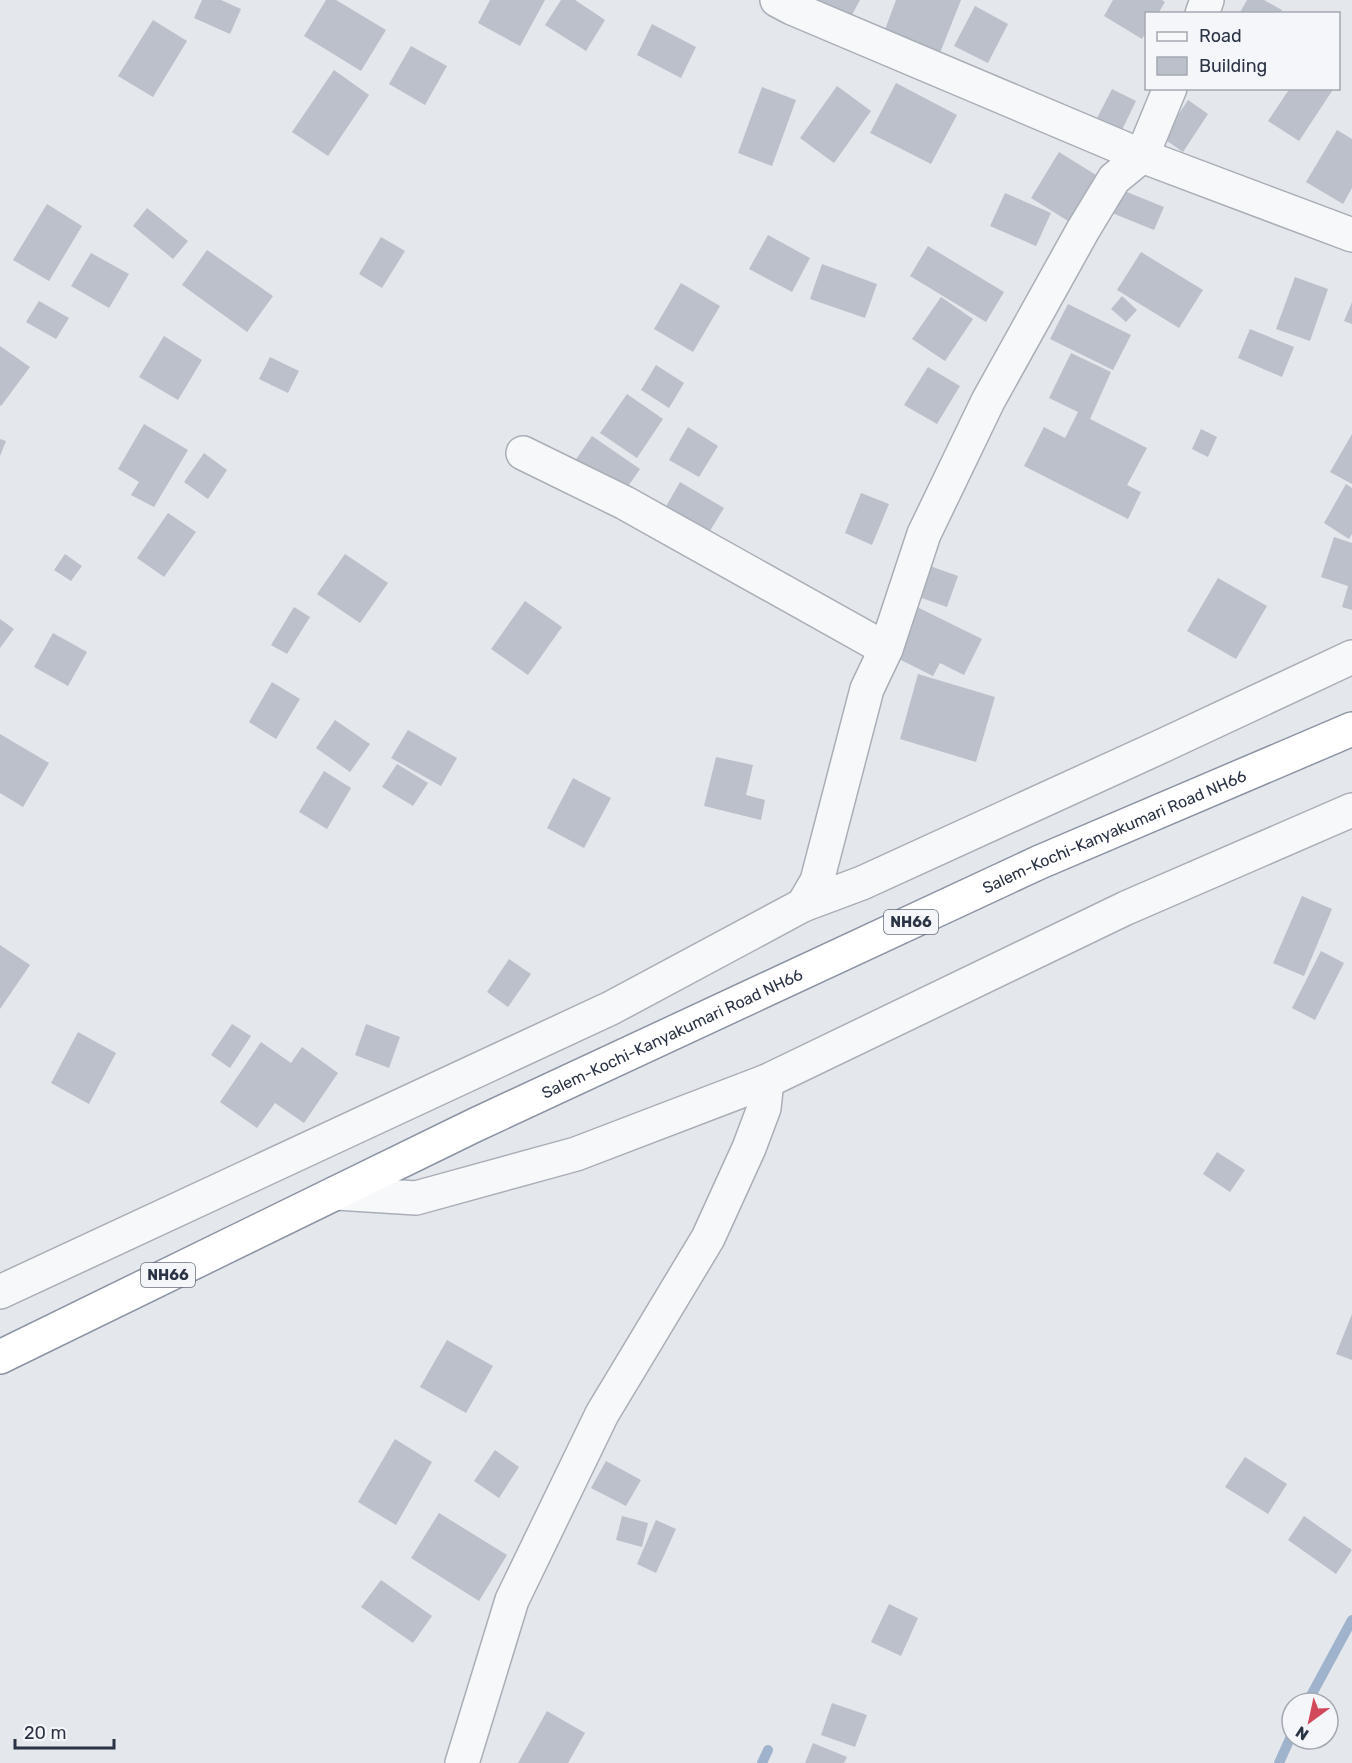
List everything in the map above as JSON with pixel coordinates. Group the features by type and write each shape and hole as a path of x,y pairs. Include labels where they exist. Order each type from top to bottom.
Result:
{"highway":[{"name":"Salem-Kochi-Kanyakumari Road NH66","path":"0,1357 475,1125 1040,862 1352,729"}],"street":[{"path":"777,0 1142,156 1352,235"},
{"path":"803,905 817,881 867,689 886,649 924,534 988,401 1114,178 1142,156 1169,90"},
{"path":"523,453 625,503 886,649"},
{"path":"0,1292 610,1008 803,905 862,883 1352,657"},
{"path":"336,1193 416,1198 576,1154 767,1081 1126,908 1352,810"},
{"path":"462,1763 512,1600 602,1414 708,1238 749,1148 764,1108 767,1081"}],"building":[{"path":"202,0 221,0 241,9 230,34 194,18"},
{"path":"326,0 336,0 386,30 361,71 304,36"},
{"path":"490,0 545,0 520,46 478,23"},
{"path":"561,0 575,0 605,20 586,51 545,25"},
{"path":"815,0 860,0 846,26"},
{"path":"896,0 961,0 938,58 883,35"},
{"path":"1113,0 1162,0 1165,2 1159,12 1145,12 1145,34 1142,39 1104,16"},
{"path":"1247,0 1264,0 1282,10 1281,12 1240,12"},
{"path":"975,6 1008,24 988,63 954,46"},
{"path":"153,20 187,41 153,97 118,76"},
{"path":"652,24 696,47 681,78 637,55"},
{"path":"411,46 447,66 425,105 389,84"},
{"path":"334,70 369,95 328,156 292,132"},
{"path":"896,83 957,115 931,164 870,133"},
{"path":"837,86 871,111 834,163 800,138"},
{"path":"762,87 796,100 772,166 738,153"},
{"path":"1112,89 1136,101 1119,136 1094,124"},
{"path":"1289,90 1333,90 1299,141 1268,121"},
{"path":"1188,100 1208,114 1183,152 1163,138"},
{"path":"1337,130 1352,139 1352,188 1343,204 1306,182"},
{"path":"1059,152 1096,175 1068,221 1031,198"},
{"path":"1122,190 1164,207 1154,230 1112,213"},
{"path":"1005,193 1051,213 1036,246 990,226"},
{"path":"47,204 82,226 49,281 13,260"},
{"path":"147,208 188,241 173,259 133,226"},
{"path":"768,235 810,258 792,292 749,269"},
{"path":"381,237 405,251 382,288 359,274"},
{"path":"928,246 1004,292 986,322 910,276"},
{"path":"207,250 273,296 247,332 182,285"},
{"path":"1141,252 1203,290 1179,328 1117,290"},
{"path":"91,253 129,274 109,308 71,286"},
{"path":"822,264 877,284 865,318 810,299"},
{"path":"1295,277 1328,289 1310,341 1276,329"},
{"path":"681,283 720,306 693,352 654,329"},
{"path":"1122,296 1137,310 1126,322 1111,309"},
{"path":"941,297 973,319 945,361 912,339"},
{"path":"39,301 69,318 56,339 26,322"},
{"path":"1352,302 1352,324 1344,321"},
{"path":"1068,304 1131,335 1113,370 1050,339"},
{"path":"1250,329 1294,347 1282,377 1238,358"},
{"path":"164,336 202,360 178,400 139,377"},
{"path":"0,346 30,367 1,406 0,405"},
{"path":"1071,353 1111,372 1090,419 1147,448 1127,485 1141,492 1128,519 1024,466 1044,427 1065,438 1078,412 1049,398"},
{"path":"270,357 299,371 288,393 259,379"},
{"path":"656,365 684,383 669,408 641,390"},
{"path":"928,367 960,386 937,424 904,405"},
{"path":"627,394 663,419 637,458 600,433"},
{"path":"144,424 188,450 154,507 131,495 139,482 118,469"},
{"path":"688,427 718,446 699,477 669,460"},
{"path":"1201,429 1217,437 1208,457 1192,449"},
{"path":"1352,434 1352,484 1330,472"},
{"path":"592,436 640,469 609,514 561,481"},
{"path":"0,439 6,441 0,456"},
{"path":"204,453 227,470 208,499 184,482"},
{"path":"680,482 724,508 703,542 660,517"},
{"path":"1346,484 1352,488 1352,534 1349,539 1324,523"},
{"path":"861,493 889,504 872,545 845,533"},
{"path":"168,513 196,532 164,577 137,558"},
{"path":"1334,537 1352,543 1352,610 1342,607 1348,586 1321,577"},
{"path":"65,554 82,566 71,581 54,570"},
{"path":"345,554 388,583 360,623 317,594"},
{"path":"930,566 958,576 947,607 919,597"},
{"path":"1218,578 1267,606 1236,659 1187,631"},
{"path":"525,601 562,627 528,675 491,649"},
{"path":"294,607 310,617 287,654 271,645"},
{"path":"917,607 982,639 964,675 940,663 933,676 893,656"},
{"path":"0,619 14,629 0,648"},
{"path":"53,633 87,652 68,686 34,667"},
{"path":"918,674 995,697 976,762 900,739"},
{"path":"272,682 300,699 276,739 249,722"},
{"path":"335,720 370,744 350,772 316,748"},
{"path":"408,730 457,758 441,786 391,758"},
{"path":"0,734 49,763 23,807 0,793"},
{"path":"716,757 753,765 746,795 765,800 761,820 704,806"},
{"path":"397,764 428,783 413,806 382,787"},
{"path":"324,771 351,788 327,829 299,812"},
{"path":"573,778 611,798 584,848 547,828"},
{"path":"1302,896 1332,909 1304,976 1273,963"},
{"path":"0,945 30,965 0,1009"},
{"path":"1321,951 1344,963 1315,1020 1292,1008"},
{"path":"509,959 531,974 508,1007 487,992"},
{"path":"232,1024 251,1036 230,1068 211,1055"},
{"path":"366,1024 400,1037 389,1068 355,1055"},
{"path":"78,1032 116,1053 89,1104 51,1083"},
{"path":"261,1042 291,1063 302,1047 338,1073 304,1123 275,1103 257,1128 220,1102"},
{"path":"1217,1152 1245,1170 1230,1192 1203,1174"},
{"path":"1352,1314 1352,1360 1336,1354"},
{"path":"447,1340 493,1366 466,1413 420,1387"},
{"path":"395,1439 432,1462 396,1525 358,1502"},
{"path":"495,1450 519,1467 499,1498 474,1481"},
{"path":"1245,1457 1287,1484 1268,1514 1225,1487"},
{"path":"606,1461 641,1480 626,1506 591,1488"},
{"path":"439,1513 507,1555 479,1601 411,1558"},
{"path":"622,1516 648,1523 642,1547 616,1540"},
{"path":"1304,1516 1352,1550 1336,1574 1288,1540"},
{"path":"656,1520 676,1529 656,1573 637,1564"},
{"path":"381,1580 432,1616 413,1643 361,1607"},
{"path":"889,1604 918,1618 901,1656 871,1642"},
{"path":"832,1703 867,1715 855,1747 821,1735"},
{"path":"547,1711 585,1733 568,1763 518,1763"},
{"path":"813,1743 847,1757 844,1763 805,1763"}],"waterway":[{"path":"1314,1691 1352,1620"},
{"path":"762,1763 768,1750"},
{"path":"1279,1763 1284,1751"}]}
